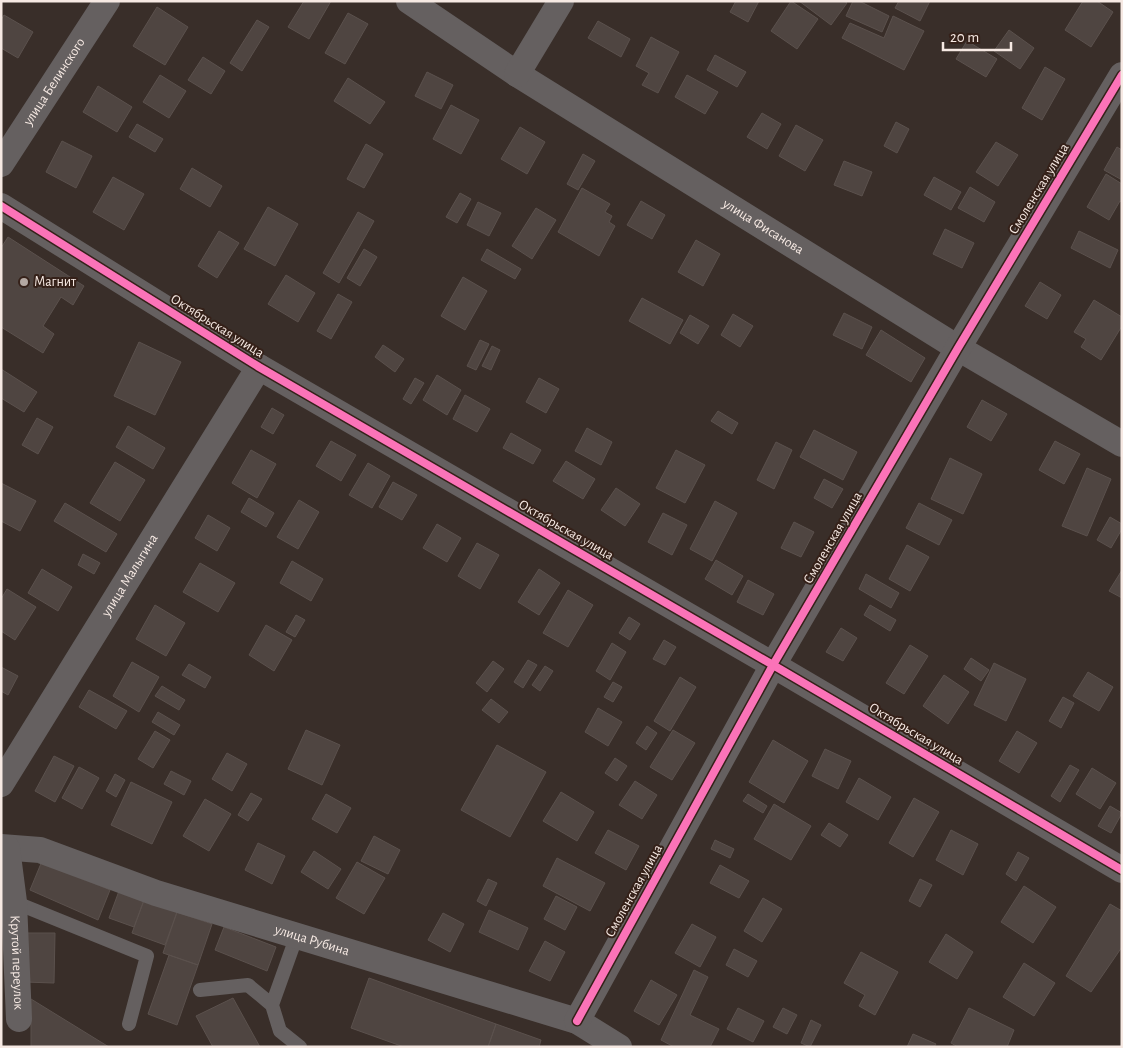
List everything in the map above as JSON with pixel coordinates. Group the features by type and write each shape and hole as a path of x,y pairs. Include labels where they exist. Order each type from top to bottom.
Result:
{"street":[{"name":"улица Белинского","path":"1,164 107,1"},
{"name":"улица Фисанова","path":"409,1 517,74 958,348 1122,444"},
{"path":"517,74 561,1"},
{"name":"Смоленская улица","path":"577,1020 773,665 958,348 1122,75"},
{"name":"Октябрьская улица","path":"1,206 259,366 1122,870"},
{"name":"улица Малыгина","path":"1,784 259,366"},
{"name":"улица Рубина","path":"4,848 40,850 156,893 577,1020 619,1047"},
{"name":"Крутой переулок","path":"4,848 14,902 19,1019"}],"lane":[{"path":"14,902 147,956 129,1024"},
{"path":"272,1005 297,935"},
{"path":"200,990 248,985 272,1005 280,1031 300,1047"}],"building":[{"path":"304,1 331,1 309,39 288,27"},
{"path":"736,1 759,1 748,22 730,12"},
{"path":"791,1 818,19 797,49 771,31"},
{"path":"799,1 844,1 847,3 831,25"},
{"path":"853,1 859,1 889,16 882,32 846,16"},
{"path":"899,1 930,1 920,21 895,8"},
{"path":"1083,1 1097,1 1113,12 1091,47 1065,30"},
{"path":"157,7 188,27 165,65 133,46"},
{"path":"348,13 368,24 345,64 325,53"},
{"path":"4,15 33,32 18,58 1,48 1,20"},
{"path":"893,16 924,31 904,70 842,38 850,23 884,38"},
{"path":"257,20 269,27 242,71 230,63"},
{"path":"598,21 630,39 621,57 588,38"},
{"path":"1009,30 1034,48 1020,69 994,51"},
{"path":"651,37 679,52 658,93 642,85 649,73 636,66"},
{"path":"967,41 997,59 986,77 956,59"},
{"path":"715,55 746,72 737,87 707,70"},
{"path":"203,57 225,71 211,94 188,80"},
{"path":"1045,67 1065,79 1042,120 1022,108"},
{"path":"427,72 453,85 441,109 415,96"},
{"path":"160,75 186,91 169,118 143,102"},
{"path":"687,75 718,92 705,114 675,97"},
{"path":"348,78 385,102 370,124 334,101"},
{"path":"98,86 132,107 117,132 83,112"},
{"path":"451,105 479,120 461,154 433,139"},
{"path":"762,113 781,124 767,149 747,137"},
{"path":"896,122 909,129 897,153 884,146"},
{"path":"137,124 163,139 155,152 129,137"},
{"path":"796,125 823,140 805,171 779,156"},
{"path":"520,127 545,142 527,174 501,159"},
{"path":"62,141 92,156 76,188 46,172"},
{"path":"996,142 1018,155 998,186 976,172"},
{"path":"366,144 383,154 364,188 347,179"},
{"path":"1117,147 1122,150 1122,180 1104,170"},
{"path":"583,154 595,161 578,190 567,184"},
{"path":"844,161 872,172 862,196 834,185"},
{"path":"192,168 222,186 210,207 180,189"},
{"path":"1106,174 1122,184 1122,202 1120,201 1109,220 1087,207"},
{"path":"113,177 144,194 124,230 93,212"},
{"path":"934,177 961,192 951,210 924,195"},
{"path":"970,187 995,202 984,222 958,208"},
{"path":"582,188 610,204 605,212 612,216 609,222 615,226 599,256 558,232"},
{"path":"460,193 471,199 457,223 446,217"},
{"path":"641,201 665,215 652,239 627,225"},
{"path":"478,202 501,213 489,236 467,225"},
{"path":"268,207 298,224 275,266 244,249"},
{"path":"536,208 556,220 532,259 512,246"},
{"path":"358,212 374,221 339,283 323,273"},
{"path":"945,229 974,243 962,268 933,254"},
{"path":"219,231 239,243 217,278 198,266"},
{"path":"1079,231 1118,250 1110,268 1071,248"},
{"path":"8,237 84,286 73,305 61,297 43,326 54,334 43,353 1,327 1,248"},
{"path":"696,240 720,254 703,286 678,272"},
{"path":"364,249 377,257 360,286 347,278"},
{"path":"487,249 521,269 515,279 481,260"},
{"path":"286,275 315,293 298,322 268,304"},
{"path":"463,277 487,291 465,330 441,316"},
{"path":"1040,282 1061,295 1047,319 1025,306"},
{"path":"338,294 352,302 331,339 317,331"},
{"path":"642,298 683,320 670,344 629,321"},
{"path":"1094,300 1122,317 1122,326 1101,360 1081,347 1086,339 1074,332"},
{"path":"844,313 872,327 862,349 833,335"},
{"path":"733,314 753,326 740,347 721,335"},
{"path":"690,315 709,326 698,344 680,333"},
{"path":"881,330 925,358 911,382 866,355"},
{"path":"480,340 489,344 476,370 467,366"},
{"path":"139,342 181,362 155,415 114,396"},
{"path":"383,345 404,359 395,372 375,357"},
{"path":"492,346 500,350 491,370 482,366"},
{"path":"1,369 37,392 24,412 1,398"},
{"path":"437,375 461,390 447,415 423,400"},
{"path":"415,378 424,383 411,404 403,399"},
{"path":"539,378 559,389 546,413 526,402"},
{"path":"465,395 490,409 477,432 453,419"},
{"path":"982,400 1007,414 991,441 967,427"},
{"path":"272,408 284,415 273,434 261,427"},
{"path":"718,411 738,423 732,434 711,421"},
{"path":"37,418 53,427 38,454 22,445"},
{"path":"128,426 165,448 153,469 116,447"},
{"path":"587,428 612,442 601,465 575,451"},
{"path":"814,430 857,452 843,480 800,457"},
{"path":"511,433 541,450 533,464 503,448"},
{"path":"331,441 356,455 341,481 316,466"},
{"path":"1055,441 1080,454 1064,484 1039,470"},
{"path":"776,442 792,450 774,489 757,480"},
{"path":"251,450 276,464 257,498 232,483"},
{"path":"676,450 705,465 685,503 656,488"},
{"path":"950,458 982,474 963,514 931,499"},
{"path":"566,461 595,479 583,499 553,481"},
{"path":"115,462 145,480 120,521 90,503"},
{"path":"368,463 390,476 372,508 349,495"},
{"path":"1087,468 1111,479 1087,536 1062,526"},
{"path":"824,479 843,489 832,508 814,498"},
{"path":"393,482 417,495 402,520 379,507"},
{"path":"1,483 36,501 20,531 1,521"},
{"path":"616,488 640,504 625,526 601,510"},
{"path":"249,498 274,513 266,527 241,512"},
{"path":"299,500 319,512 298,549 277,537"},
{"path":"715,501 737,513 712,561 690,549"},
{"path":"65,503 117,534 106,552 54,521"},
{"path":"919,503 952,520 939,545 906,528"},
{"path":"663,513 687,525 672,555 648,542"},
{"path":"208,515 230,528 217,551 195,538"},
{"path":"1110,517 1122,524 1122,529 1111,548 1097,540"},
{"path":"794,522 814,532 801,557 781,548"},
{"path":"437,524 461,538 447,562 423,548"},
{"path":"477,543 499,555 480,589 458,576"},
{"path":"907,545 929,557 910,591 889,579"},
{"path":"83,554 100,563 94,574 78,565"},
{"path":"716,560 743,576 732,595 705,579"},
{"path":"292,561 323,579 311,601 280,583"},
{"path":"200,563 235,583 218,612 183,592"},
{"path":"42,569 72,587 58,611 28,593"},
{"path":"539,569 560,583 539,615 518,602"},
{"path":"1122,570 1122,598 1109,591"},
{"path":"866,574 899,593 891,608 859,589"},
{"path":"748,580 774,594 763,615 737,602"},
{"path":"7,589 36,607 15,640 1,631 1,599"},
{"path":"568,590 593,605 568,647 543,633"},
{"path":"155,605 185,623 166,656 136,639"},
{"path":"870,605 896,620 890,631 864,615"},
{"path":"296,615 305,620 295,637 286,632"},
{"path":"629,617 640,624 630,640 619,633"},
{"path":"266,625 292,640 274,671 249,655"},
{"path":"841,628 857,638 843,661 826,652"},
{"path":"664,640 676,647 665,665 653,659"},
{"path":"612,643 626,652 610,680 596,671"},
{"path":"910,645 928,656 904,694 886,683"},
{"path":"971,658 989,670 981,681 964,669"},
{"path":"528,660 537,665 523,688 514,682"},
{"path":"493,661 504,669 487,692 476,683"},
{"path":"132,662 159,677 139,712 113,696"},
{"path":"994,663 1026,679 1006,721 974,705"},
{"path":"189,664 211,677 205,688 182,675"},
{"path":"545,666 553,671 540,691 532,685"},
{"path":"1,667 18,676 8,695 1,691"},
{"path":"1088,672 1113,687 1099,711 1073,696"},
{"path":"944,675 969,692 948,724 923,706"},
{"path":"680,677 696,687 670,731 654,721"},
{"path":"613,682 622,687 613,702 604,697"},
{"path":"162,686 185,700 179,710 155,696"},
{"path":"89,690 127,711 116,729 79,707"},
{"path":"1063,697 1074,703 1061,728 1049,721"},
{"path":"491,699 508,712 499,723 482,710"},
{"path":"598,708 622,722 608,746 585,732"},
{"path":"158,712 180,725 174,735 152,722"},
{"path":"647,726 657,733 646,750 636,743"},
{"path":"306,730 340,745 322,785 288,769"},
{"path":"673,730 695,743 672,780 650,767"},
{"path":"155,731 170,740 153,768 138,759"},
{"path":"1017,731 1037,743 1019,773 999,761"},
{"path":"773,740 808,761 784,803 749,782"},
{"path":"497,745 546,772 510,837 461,810"},
{"path":"825,749 851,761 838,789 812,776"},
{"path":"227,753 247,764 232,791 212,779"},
{"path":"54,756 74,766 55,802 35,791"},
{"path":"615,758 627,766 617,781 605,773"},
{"path":"1070,765 1079,770 1060,802 1051,796"},
{"path":"79,767 99,778 82,809 62,798"},
{"path":"1092,768 1116,783 1100,809 1076,794"},
{"path":"171,771 191,781 184,795 164,784"},
{"path":"115,774 125,780 116,797 106,791"},
{"path":"859,778 891,797 878,820 846,802"},
{"path":"635,781 657,795 642,819 619,805"},
{"path":"131,782 172,802 152,844 111,825"},
{"path":"561,792 594,812 577,841 543,821"},
{"path":"251,793 262,799 248,821 238,815"},
{"path":"326,794 351,808 337,833 312,819"},
{"path":"748,794 767,806 763,813 743,801"},
{"path":"914,798 939,812 913,857 889,843"},
{"path":"205,799 231,814 209,851 183,836"},
{"path":"774,804 811,826 791,860 754,839"},
{"path":"1110,806 1122,813 1111,833 1098,826"},
{"path":"829,823 848,835 840,847 821,835"},
{"path":"608,830 639,846 626,870 595,853"},
{"path":"951,830 978,844 963,875 936,860"},
{"path":"374,836 400,850 388,874 361,861"},
{"path":"715,840 734,849 730,858 711,849"},
{"path":"258,843 285,856 272,884 245,870"},
{"path":"314,851 341,869 328,889 301,872"},
{"path":"1018,852 1029,858 1016,881 1006,874"},
{"path":"557,858 605,883 590,911 543,886"},
{"path":"42,861 110,890 98,920 30,890"},
{"path":"357,862 385,878 364,914 336,898"},
{"path":"720,865 749,881 739,898 710,883"},
{"path":"488,879 497,883 486,906 477,901"},
{"path":"920,879 932,885 920,907 909,901"},
{"path":"1024,886 1056,907 1033,943 1001,922"},
{"path":"119,891 144,900 134,927 109,918"},
{"path":"556,896 577,907 565,930 544,919"},
{"path":"763,898 782,909 762,942 744,931"},
{"path":"144,900 177,912 165,945 132,933"},
{"path":"1110,904 1122,911 1122,947 1091,992 1066,976"},
{"path":"489,910 528,928 518,950 479,932"},
{"path":"177,912 212,924 198,965 163,953"},
{"path":"443,913 464,924 450,952 428,940"},
{"path":"692,924 716,937 700,967 675,953"},
{"path":"224,927 276,947 267,971 215,950"},
{"path":"24,933 55,933 54,983 24,982"},
{"path":"946,934 973,952 957,979 929,962"},
{"path":"545,941 565,952 550,981 529,971"},
{"path":"734,949 757,961 748,977 726,965"},
{"path":"861,952 898,972 875,1015 859,1006 865,995 844,983"},
{"path":"169,955 198,965 177,1025 148,1014"},
{"path":"1024,963 1055,983 1034,1016 1003,997"},
{"path":"694,970 708,977 690,1015 719,1029 710,1047 674,1047 661,1040"},
{"path":"369,978 496,1024 488,1047 404,1047 351,1028"},
{"path":"651,980 677,995 659,1025 634,1011"},
{"path":"233,998 260,1047 213,1047 196,1016"},
{"path":"31,999 109,1047 31,1047"},
{"path":"738,1008 764,1021 753,1042 727,1029"},
{"path":"783,1008 797,1015 787,1034 773,1027"},
{"path":"969,1008 1014,1030 1007,1047 958,1047 951,1043"},
{"path":"811,1020 821,1025 810,1047 801,1043"},
{"path":"496,1024 541,1040 539,1047 488,1047"},
{"path":"913,1034 936,1044 934,1047 907,1047"}],"cycle path":[{"path":"577,1021 773,665 958,348 1122,75"},
{"path":"1,206 259,367 1122,870"}],"place":[{"name":"Магнит","path":"24,282"}]}
